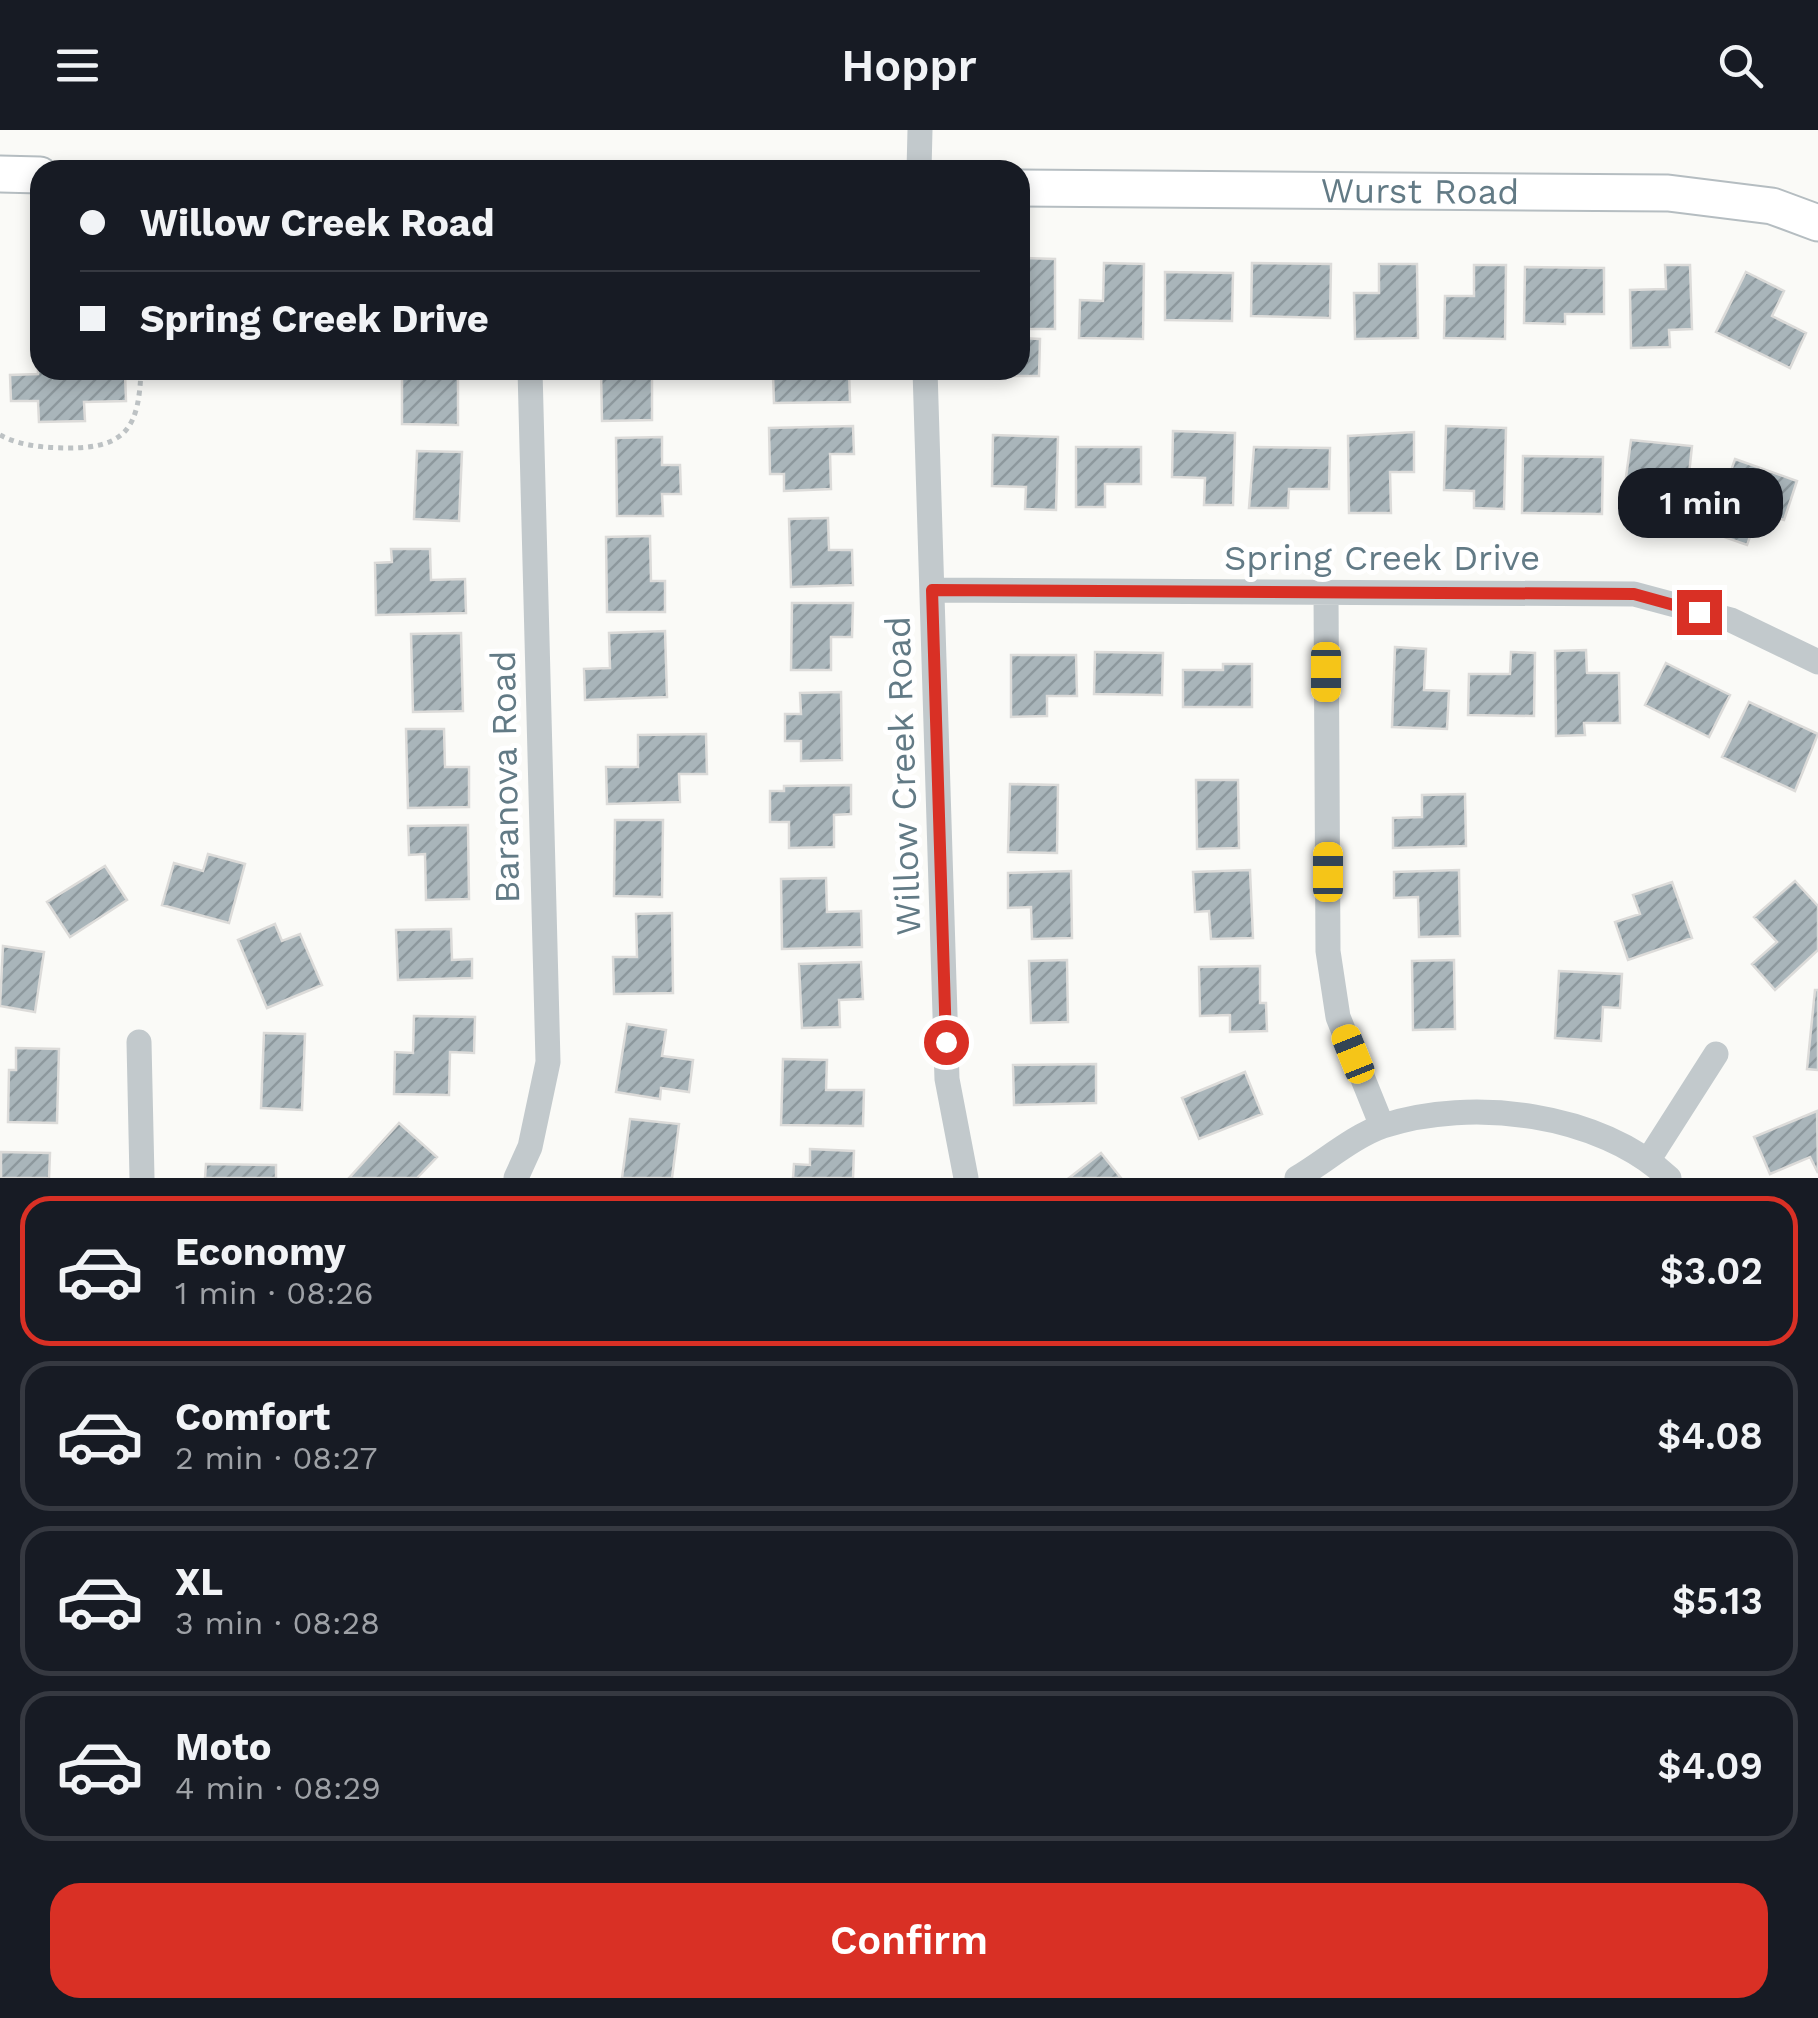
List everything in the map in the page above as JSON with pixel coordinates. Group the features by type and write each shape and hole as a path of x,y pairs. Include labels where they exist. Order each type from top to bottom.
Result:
{"street":[{"path":"919,160 920,130"},
{"path":"0,174 30,175"},
{"name":"Wurst Road","path":"1030,188 1668,192 1772,206 1818,224"},
{"name":"Baranova Road","path":"516,1178 530,1147 548,1062 530,380"},
{"name":"Willow Creek Road","path":"925,380 947,1079 966,1178"},
{"name":"Spring Creek Drive","path":"932,590 1634,594 1731,620 1818,662"},
{"path":"1326,592 1328,952 1338,1018 1382,1126"},
{"path":"139,1042 142,1178"},
{"path":"1648,1159 1716,1054"},
{"path":"1297,1178 1382,1126 1477,1110 1567,1122 1648,1159 1669,1178"}],"path":[{"path":"0,435 47,448 95,448 115,442 130,427 140,402 141,380"}],"building":[{"path":"1030,258 1055,259 1055,329 1030,329"},
{"path":"1104,263 1144,264 1143,339 1079,338 1080,300 1103,301"},
{"path":"1252,263 1331,264 1330,318 1251,316"},
{"path":"1379,264 1417,264 1418,338 1355,339 1354,293 1379,293"},
{"path":"1474,265 1506,265 1505,339 1444,338 1445,296 1474,296"},
{"path":"1665,265 1690,265 1692,329 1669,330 1670,347 1631,348 1630,290 1666,289"},
{"path":"1525,267 1604,268 1604,314 1565,314 1565,324 1524,323"},
{"path":"1165,272 1233,273 1232,321 1165,320"},
{"path":"1746,272 1784,291 1772,316 1806,333 1790,368 1716,332"},
{"path":"1030,338 1040,339 1039,376 1030,376"},
{"path":"30,374 30,380 125,380 126,401 84,402 85,421 39,422 38,401 11,401 10,375"},
{"path":"402,380 458,380 458,425 402,424"},
{"path":"601,380 652,380 652,420 602,421"},
{"path":"773,380 849,380 850,402 774,403"},
{"path":"853,426 854,454 830,454 831,489 784,491 784,474 770,474 769,428"},
{"path":"1446,426 1506,428 1504,509 1474,508 1474,491 1444,490"},
{"path":"1173,431 1235,433 1233,505 1204,505 1205,478 1172,477"},
{"path":"1414,432 1414,472 1390,472 1391,513 1349,513 1348,436"},
{"path":"993,435 1058,437 1056,510 1025,509 1026,487 992,486"},
{"path":"662,437 662,465 680,465 681,494 662,494 663,516 617,516 616,438"},
{"path":"1631,440 1692,446 1687,493 1656,489 1651,518 1621,514"},
{"path":"1076,447 1141,447 1141,484 1105,484 1105,507 1076,507"},
{"path":"1254,447 1330,448 1329,489 1289,489 1288,508 1249,508"},
{"path":"417,451 462,452 459,521 414,519"},
{"path":"1523,456 1603,457 1602,514 1522,513"},
{"path":"1735,459 1797,481 1784,520 1759,512 1747,545 1710,532"},
{"path":"828,518 829,550 852,550 853,585 791,587 789,519"},
{"path":"650,536 651,581 665,581 665,612 607,612 606,537"},
{"path":"391,549 430,549 431,580 465,579 466,613 376,615 375,563 392,562"},
{"path":"792,603 853,603 852,637 831,637 831,670 791,670"},
{"path":"665,631 667,697 585,700 584,669 610,668 609,633"},
{"path":"461,633 463,711 413,712 411,634"},
{"path":"1395,647 1426,649 1424,690 1449,691 1447,729 1392,727"},
{"path":"1586,650 1587,673 1619,673 1620,723 1584,723 1585,735 1556,736 1555,651"},
{"path":"1095,652 1163,653 1162,695 1094,694"},
{"path":"1511,652 1535,653 1534,716 1468,715 1469,674 1510,674"},
{"path":"1011,655 1076,655 1077,696 1047,696 1047,716 1011,717"},
{"path":"1666,663 1730,695 1709,737 1645,705"},
{"path":"1223,664 1252,664 1252,707 1183,707 1183,670 1223,670"},
{"path":"841,692 842,760 801,761 801,741 785,741 785,714 801,714 800,693"},
{"path":"1749,702 1818,734 1795,791 1722,757"},
{"path":"406,729 444,729 445,767 469,767 469,807 408,808"},
{"path":"706,734 707,774 679,774 680,802 607,804 606,767 638,767 638,735"},
{"path":"1196,780 1238,780 1239,848 1197,849"},
{"path":"1010,784 1058,785 1057,853 1008,852"},
{"path":"851,785 851,814 834,815 834,847 789,848 789,822 770,822 770,791 784,791 784,786"},
{"path":"1465,794 1466,846 1393,848 1393,818 1422,817 1422,795"},
{"path":"615,820 663,820 662,897 614,896"},
{"path":"468,825 469,899 426,900 425,854 409,855 408,826"},
{"path":"208,854 245,864 229,923 162,905 174,863 203,871"},
{"path":"105,866 127,900 70,937 47,902"},
{"path":"1250,870 1253,938 1211,939 1209,911 1195,912 1193,872"},
{"path":"1459,870 1460,936 1419,937 1418,897 1394,898 1394,872"},
{"path":"1071,871 1072,938 1032,939 1031,907 1008,908 1008,873"},
{"path":"826,878 827,912 861,911 862,947 782,949 781,879"},
{"path":"1795,881 1818,906 1818,950 1775,990 1752,964 1777,942 1754,917"},
{"path":"1672,882 1692,938 1628,960 1615,922 1640,914 1633,895"},
{"path":"672,913 673,993 614,994 613,957 637,957 636,914"},
{"path":"275,924 282,941 300,934 322,985 267,1008 238,940"},
{"path":"451,929 452,960 472,959 472,978 398,980 396,930"},
{"path":"3,946 44,952 35,1012 0,1006"},
{"path":"1067,960 1068,1022 1031,1023 1029,961"},
{"path":"1454,960 1455,1029 1413,1030 1412,961"},
{"path":"861,962 863,999 839,1000 840,1027 802,1028 799,964"},
{"path":"1260,966 1260,1003 1266,1003 1267,1031 1230,1032 1230,1015 1200,1016 1199,967"},
{"path":"1559,971 1622,974 1620,1008 1603,1007 1601,1041 1555,1038"},
{"path":"1818,990 1818,1070 1807,1069"},
{"path":"414,1016 475,1017 474,1053 450,1052 449,1095 394,1094 395,1052 413,1053"},
{"path":"627,1024 666,1030 662,1056 693,1060 689,1092 661,1088 660,1099 616,1092"},
{"path":"264,1033 305,1034 302,1110 261,1108"},
{"path":"16,1048 59,1049 57,1123 8,1122 9,1070 16,1070"},
{"path":"783,1059 827,1060 826,1090 864,1090 863,1126 781,1125"},
{"path":"1096,1064 1096,1103 1014,1105 1013,1065"},
{"path":"1245,1072 1262,1114 1199,1139 1182,1098"},
{"path":"1817,1111 1818,1173 1810,1157 1770,1174 1754,1137"},
{"path":"630,1119 679,1124 672,1178 622,1178"},
{"path":"399,1123 437,1157 417,1178 349,1178"},
{"path":"810,1149 854,1151 853,1178 793,1178 794,1164 810,1165"},
{"path":"1,1152 50,1153 49,1178 1,1178"},
{"path":"1101,1153 1121,1178 1069,1178"},
{"path":"206,1164 276,1165 276,1178 205,1178"}],"route":[{"path":"946,1042 932,590 1634,594 1699,612"}]}
